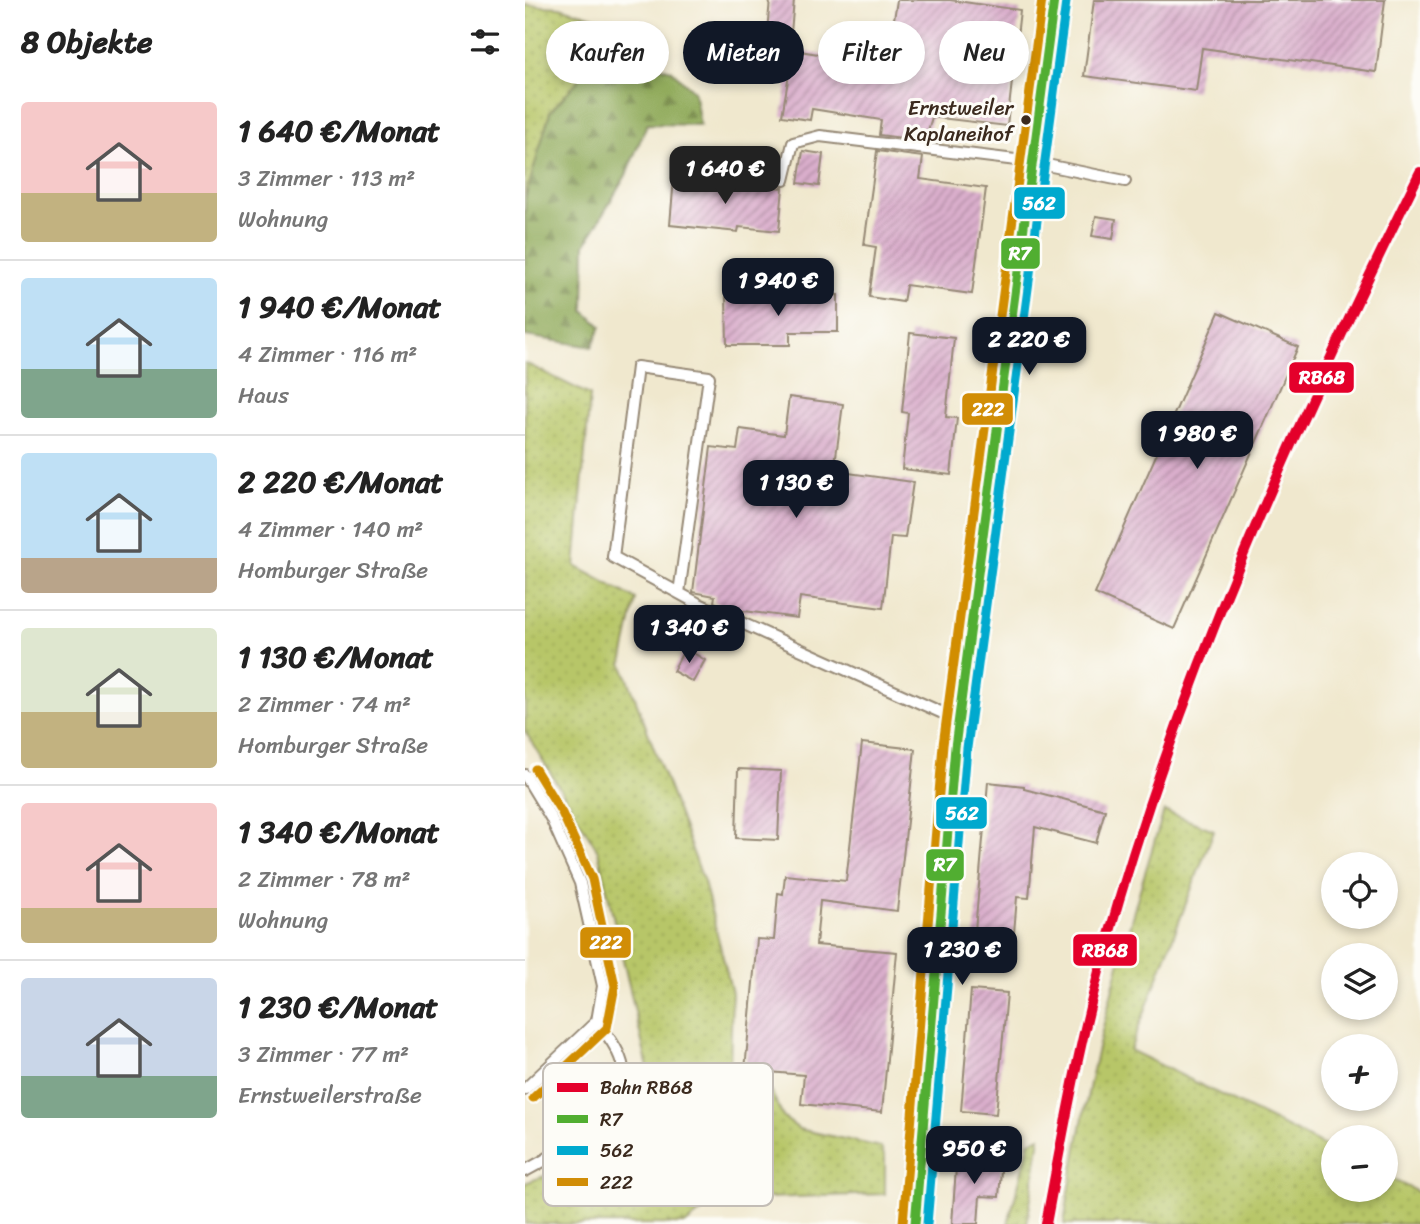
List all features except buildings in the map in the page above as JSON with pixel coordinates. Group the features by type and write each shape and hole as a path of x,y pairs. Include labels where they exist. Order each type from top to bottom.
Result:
{"main road":[{"path":"915,1224 957,733 1054,0"}],"lane":[{"path":"785,180 793,143 803,138 820,136 1032,162 1125,181"},
{"path":"680,593 709,377 637,368 613,557 680,593 957,733"},
{"path":"525,775 551,818 580,883 603,986 597,1021 553,1063"},
{"path":"597,1021 615,1046 622,1063"},
{"path":"525,1089 543,1072"},
{"path":"525,1171 543,1160"}],"green space":[{"path":"525,5 560,7 606,21 546,21 546,84 582,84 525,199"},
{"path":"669,69 694,91 700,125 647,124 626,175 585,245 584,311 601,326 592,347 525,336 525,199 550,112 575,84 669,84"},
{"path":"525,363 590,395 575,566 636,599 622,663 704,882 732,993 730,1063 647,1063 598,851 525,731"},
{"path":"1164,811 1214,830 1130,1050 1321,1144 1321,1202 1398,1202 1398,1182 1420,1193 1420,1224 1064,1224 1082,1119 1133,913"},
{"path":"773,1095 783,1117 799,1129 881,1147 885,1158 885,1194 773,1198"},
{"path":"1040,1137 1027,1224 1008,1224 1030,1141"},
{"path":"543,1177 543,1206 714,1206 705,1209 686,1224 525,1224 525,1183"}],"rail line":[{"name":"RB68","path":"1046,1224 1096,983 1135,848 1168,749 1244,553 1329,361 1420,172"}],"transit line":[{"name":"222","path":"903,1223 943,745 1042,0"},
{"name":"R7","path":"915,1224 955,747 1054,0"},
{"name":"562","path":"927,1224 967,748 1066,2"},
{"name":"222","path":"535,769 562,813 592,879 615,986 607,1028 570,1063"},
{"name":"222","path":"533,1098 543,1089"}],"place":[{"name":"Ernstweiler Kaplaneihof","path":"1026,120"}]}
